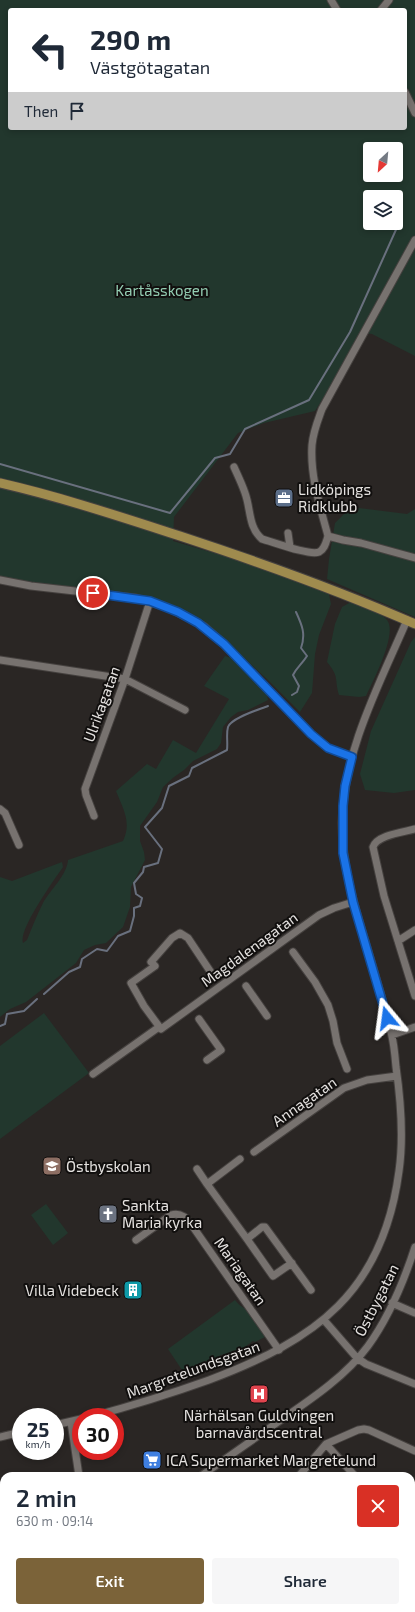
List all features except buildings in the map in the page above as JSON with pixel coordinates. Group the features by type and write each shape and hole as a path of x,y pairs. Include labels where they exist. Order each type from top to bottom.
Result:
{"main road":[{"path":"0,483 126,519 223,550 327,587 411,622"}],"street":[{"path":"383,8 389,0"},
{"path":"407,96 415,113"},
{"path":"234,467 246,494 253,527 256,534 262,539 309,553 318,553 326,545 328,536 317,496 313,466 312,444 316,427 322,409 337,379 415,240"},
{"path":"288,534 290,547"},
{"path":"328,536 360,542 415,558"},
{"path":"0,580 31,586 124,596 150,601 189,618 214,635 311,734 328,748 352,757"},
{"name":"Ulrikagatan","path":"94,816 86,795 86,789 125,679 150,601"},
{"name":"Margretelundsgatan","path":"120,1408 178,1391 244,1367 278,1350 308,1332 324,1320 345,1300 362,1276 377,1249 389,1219 397,1185 401,1154 402,1122 397,1076 392,1035 353,902 343,853 342,822 345,786 352,757 372,702 411,622"},
{"path":"0,660 125,679 184,710"},
{"path":"0,809 6,813 19,845"},
{"path":"415,829 380,839 374,843 373,847 384,896 415,996"},
{"name":"Magdalenagatan","path":"92,1074 319,915 353,902"},
{"path":"398,941 415,930"},
{"path":"162,1026 148,1011 131,983 155,966 151,962 172,938 180,933 188,938 212,974"},
{"path":"293,952 323,993 333,1021 336,1039 347,1069"},
{"path":"246,986 267,1016"},
{"path":"200,1019 221,1050 207,1060"},
{"path":"392,1035 415,1027"},
{"name":"Annagatan","path":"254,1152 348,1086 372,1079 397,1076"},
{"path":"207,1184 240,1159"},
{"path":"197,1169 273,1276 292,1263"},
{"name":"Mariagatan","path":"136,1240 171,1215 175,1214 184,1216 192,1224 278,1350"},
{"path":"247,1239 265,1226 311,1290"},
{"name":"Östbygatan","path":"207,1472 326,1388 343,1374 374,1337 392,1303 415,1247"},
{"path":"392,1303 415,1313"},
{"path":"324,1320 357,1358 366,1364 415,1384"},
{"path":"64,1423 70,1422 78,1472"},
{"path":"302,1472 326,1444 364,1429 415,1451"},
{"path":"0,1437 12,1434"},
{"path":"326,1444 351,1472"}],"green space":[{"name":"Kartåsskogen","path":"0,0 415,0 415,356 372,334 365,333 315,411 264,423 238,433 174,517 173,541 248,563 329,594 331,604 319,635 315,654 312,693 300,712 269,681 207,624 167,604 137,595 0,577"},
{"path":"351,507 407,514 415,509 415,617 327,579 335,523"},
{"path":"351,602 380,614 387,620 390,626 387,646 379,669 366,696 359,697 339,695 334,672 327,662 335,624 342,607"},
{"path":"415,637 415,790 394,793 365,790 360,774 371,731 411,642"},
{"path":"225,656 232,658 267,694 268,700 248,710 238,712 231,717 223,727 221,743 217,749 193,761 163,787 157,802 140,826 140,841 145,860 131,887 130,907 123,927 106,943 95,945 84,950 76,963 26,1002 10,1009 0,1017 0,877 12,881 62,862 63,867 45,893 26,927 23,943 27,940 43,903 65,871 68,860 123,841 126,834 127,822 116,791 147,764 156,769 173,740 196,753 229,699 204,686"},
{"path":"44,1013 89,1073 0,1139 0,1046"},
{"path":"46,1204 68,1233 53,1245 31,1215"},
{"path":"235,1300 253,1314 259,1322 265,1337 255,1342 253,1341 242,1349 239,1348 229,1354 221,1355 211,1363 205,1361 184,1373 168,1349"}],"waterway":[{"path":"0,464 170,513 215,458 230,454 245,429 309,400 350,332 396,230"},
{"path":"292,695 297,692 299,686 293,675 307,656 301,648 303,630 296,612"},
{"path":"44,994 69,972 80,967 82,959 97,949 107,951 118,936 130,931 134,916 134,908 140,906 142,898 136,894 134,883 143,872 144,867 158,863 162,849 145,827 162,808 169,786 189,776 192,768 227,750 228,727 234,720 268,706"},
{"path":"0,1026 5,1024 7,1014 24,1011 37,999"}],"place":[{"name":"Lidköpings Ridklubb","path":"284,498"},
{"name":"Östbyskolan","path":"52,1166"},
{"name":"Sankta Maria kyrka","path":"108,1214"},
{"name":"Villa Videbeck","path":"133,1290"},
{"name":"Närhälsan Guldvingen barnavårdscentral","path":"259,1394"},
{"name":"ICA Supermarket Margretelund","path":"152,1460"}],"route":[{"path":"93,593 124,596 150,601 178,612 198,623 224,644 311,734 328,748 352,757 347,772 343,806 343,853 353,902 387,1018"}]}
